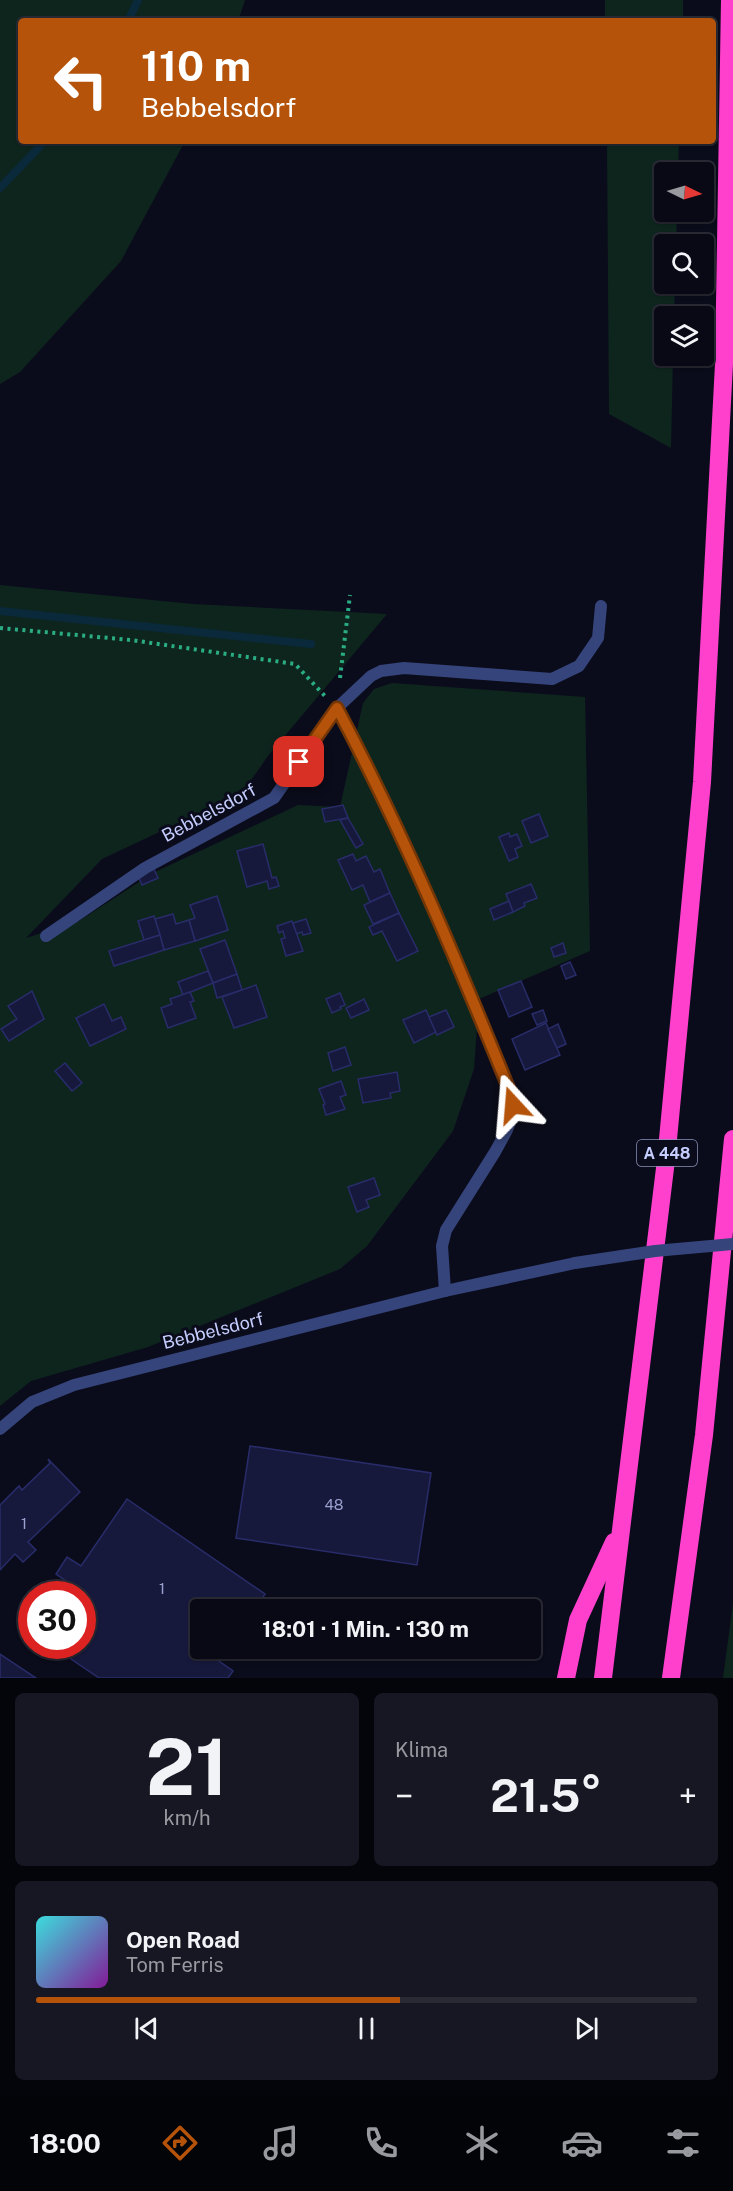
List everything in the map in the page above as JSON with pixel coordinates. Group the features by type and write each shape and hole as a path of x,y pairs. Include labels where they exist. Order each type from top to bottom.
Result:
{"highway":[{"name":"A 448","path":"603,1678 666,1160 702,782 724,364 730,0"},
{"path":"671,1678 704,1435 733,1139"},
{"path":"566,1678 578,1620 622,1524"}],"street":[{"name":"Bebbelsdorf","path":"46,936 145,868 274,798 337,708 371,676 381,671 404,668 552,679 579,666 598,638 601,606"},
{"path":"337,708 371,772 456,961 507,1084 513,1105 507,1130 446,1230 442,1246 445,1291"},
{"name":"Bebbelsdorf","path":"0,1429 32,1402 74,1385 445,1291 575,1263 656,1251 733,1244"}],"path":[{"path":"337,708 350,595"},
{"path":"0,628 131,640 295,664 337,708"}],"green space":[{"path":"0,0 245,0 239,18 18,18 18,144 183,144 121,261 20,372 0,384"},
{"path":"605,0 683,0 683,18 605,18"},
{"path":"607,144 679,144 678,162 654,162 654,222 677,222 676,234 654,234 654,294 675,294 674,306 654,306 654,366 673,366 671,448 609,414"},
{"path":"0,585 193,604 387,614 268,756 242,793 102,859 26,938 79,921 153,873 298,805 340,807 363,703 374,689 392,683 585,697 590,951 479,999 474,1069 453,1131 367,1246 340,1269 148,1347 31,1381 0,1406"},
{"path":"733,1603 733,1678 723,1678"}],"building":[{"path":"343,805 348,818 325,822 322,809"},
{"path":"539,814 548,836 531,843 522,821"},
{"path":"348,818 363,844 356,848 340,820"},
{"path":"509,833 510,837 517,834 522,846 515,849 518,857 509,861 499,837"},
{"path":"263,844 272,878 276,877 279,886 269,889 267,881 247,887 237,851"},
{"path":"353,854 356,861 366,856 374,872 380,869 390,893 370,902 363,885 352,890 338,860"},
{"path":"154,869 158,878 142,885 138,876"},
{"path":"531,884 537,898 524,903 525,906 513,912 506,894"},
{"path":"390,893 399,913 373,924 364,905"},
{"path":"217,896 228,930 195,941 189,920 195,918 190,905"},
{"path":"509,901 513,912 494,920 490,909"},
{"path":"399,913 418,951 397,961 382,931 373,935 369,927"},
{"path":"173,914 176,924 189,920 195,941 164,950 155,919"},
{"path":"154,916 160,935 144,940 138,921"},
{"path":"306,919 311,933 296,934 293,923"},
{"path":"292,921 303,951 286,956 281,939 285,938 283,931 279,933 277,926"},
{"path":"160,935 164,950 114,966 109,951"},
{"path":"225,940 237,974 213,983 200,949"},
{"path":"563,943 566,953 554,957 551,948"},
{"path":"570,962 576,975 566,979 561,966"},
{"path":"208,971 213,983 183,995 178,982"},
{"path":"237,974 242,990 217,998 213,983"},
{"path":"521,981 532,1007 509,1017 498,990"},
{"path":"256,985 267,1017 234,1028 222,997"},
{"path":"32,991 44,1019 9,1041 1,1029 17,1019 8,1006"},
{"path":"190,992 194,1001 190,1002 196,1018 168,1028 161,1008 172,1004 170,999"},
{"path":"340,993 345,1005 332,1013 326,999"},
{"path":"364,999 369,1010 351,1018 346,1008"},
{"path":"104,1004 112,1021 121,1017 126,1029 90,1046 76,1018"},
{"path":"426,1010 436,1032 414,1043 403,1020"},
{"path":"446,1010 454,1027 437,1035 429,1017"},
{"path":"543,1010 547,1021 537,1025 532,1014"},
{"path":"546,1023 560,1055 525,1070 512,1039"},
{"path":"558,1024 566,1044 557,1048 548,1029"},
{"path":"345,1047 351,1065 333,1071 328,1053"},
{"path":"65,1063 82,1083 72,1091 55,1071"},
{"path":"397,1072 400,1091 390,1093 391,1098 363,1103 358,1079"},
{"path":"341,1081 346,1095 340,1097 345,1109 326,1115 323,1105 325,1104 319,1089"},
{"path":"374,1178 380,1195 366,1200 369,1207 357,1212 348,1187"},
{"path":"250,1446 431,1473 417,1565 236,1538"},
{"path":"48,1459 80,1492 28,1542 36,1550 23,1562 15,1554 0,1570 0,1505 19,1486 22,1490 50,1463"},
{"path":"127,1499 265,1594 262,1599 190,1599 190,1659 220,1659 219,1661 233,1671 228,1678 99,1678 71,1659 96,1659 96,1581 66,1581 56,1574 67,1557 81,1566"},
{"path":"0,1654 36,1678 0,1678"}],"waterway":[{"path":"129,18 138,0"},
{"path":"0,188 42,144"},
{"path":"0,611 311,644"}],"route":[{"path":"299,762 337,708 371,772 461,972 511,1094 513,1105"}]}
